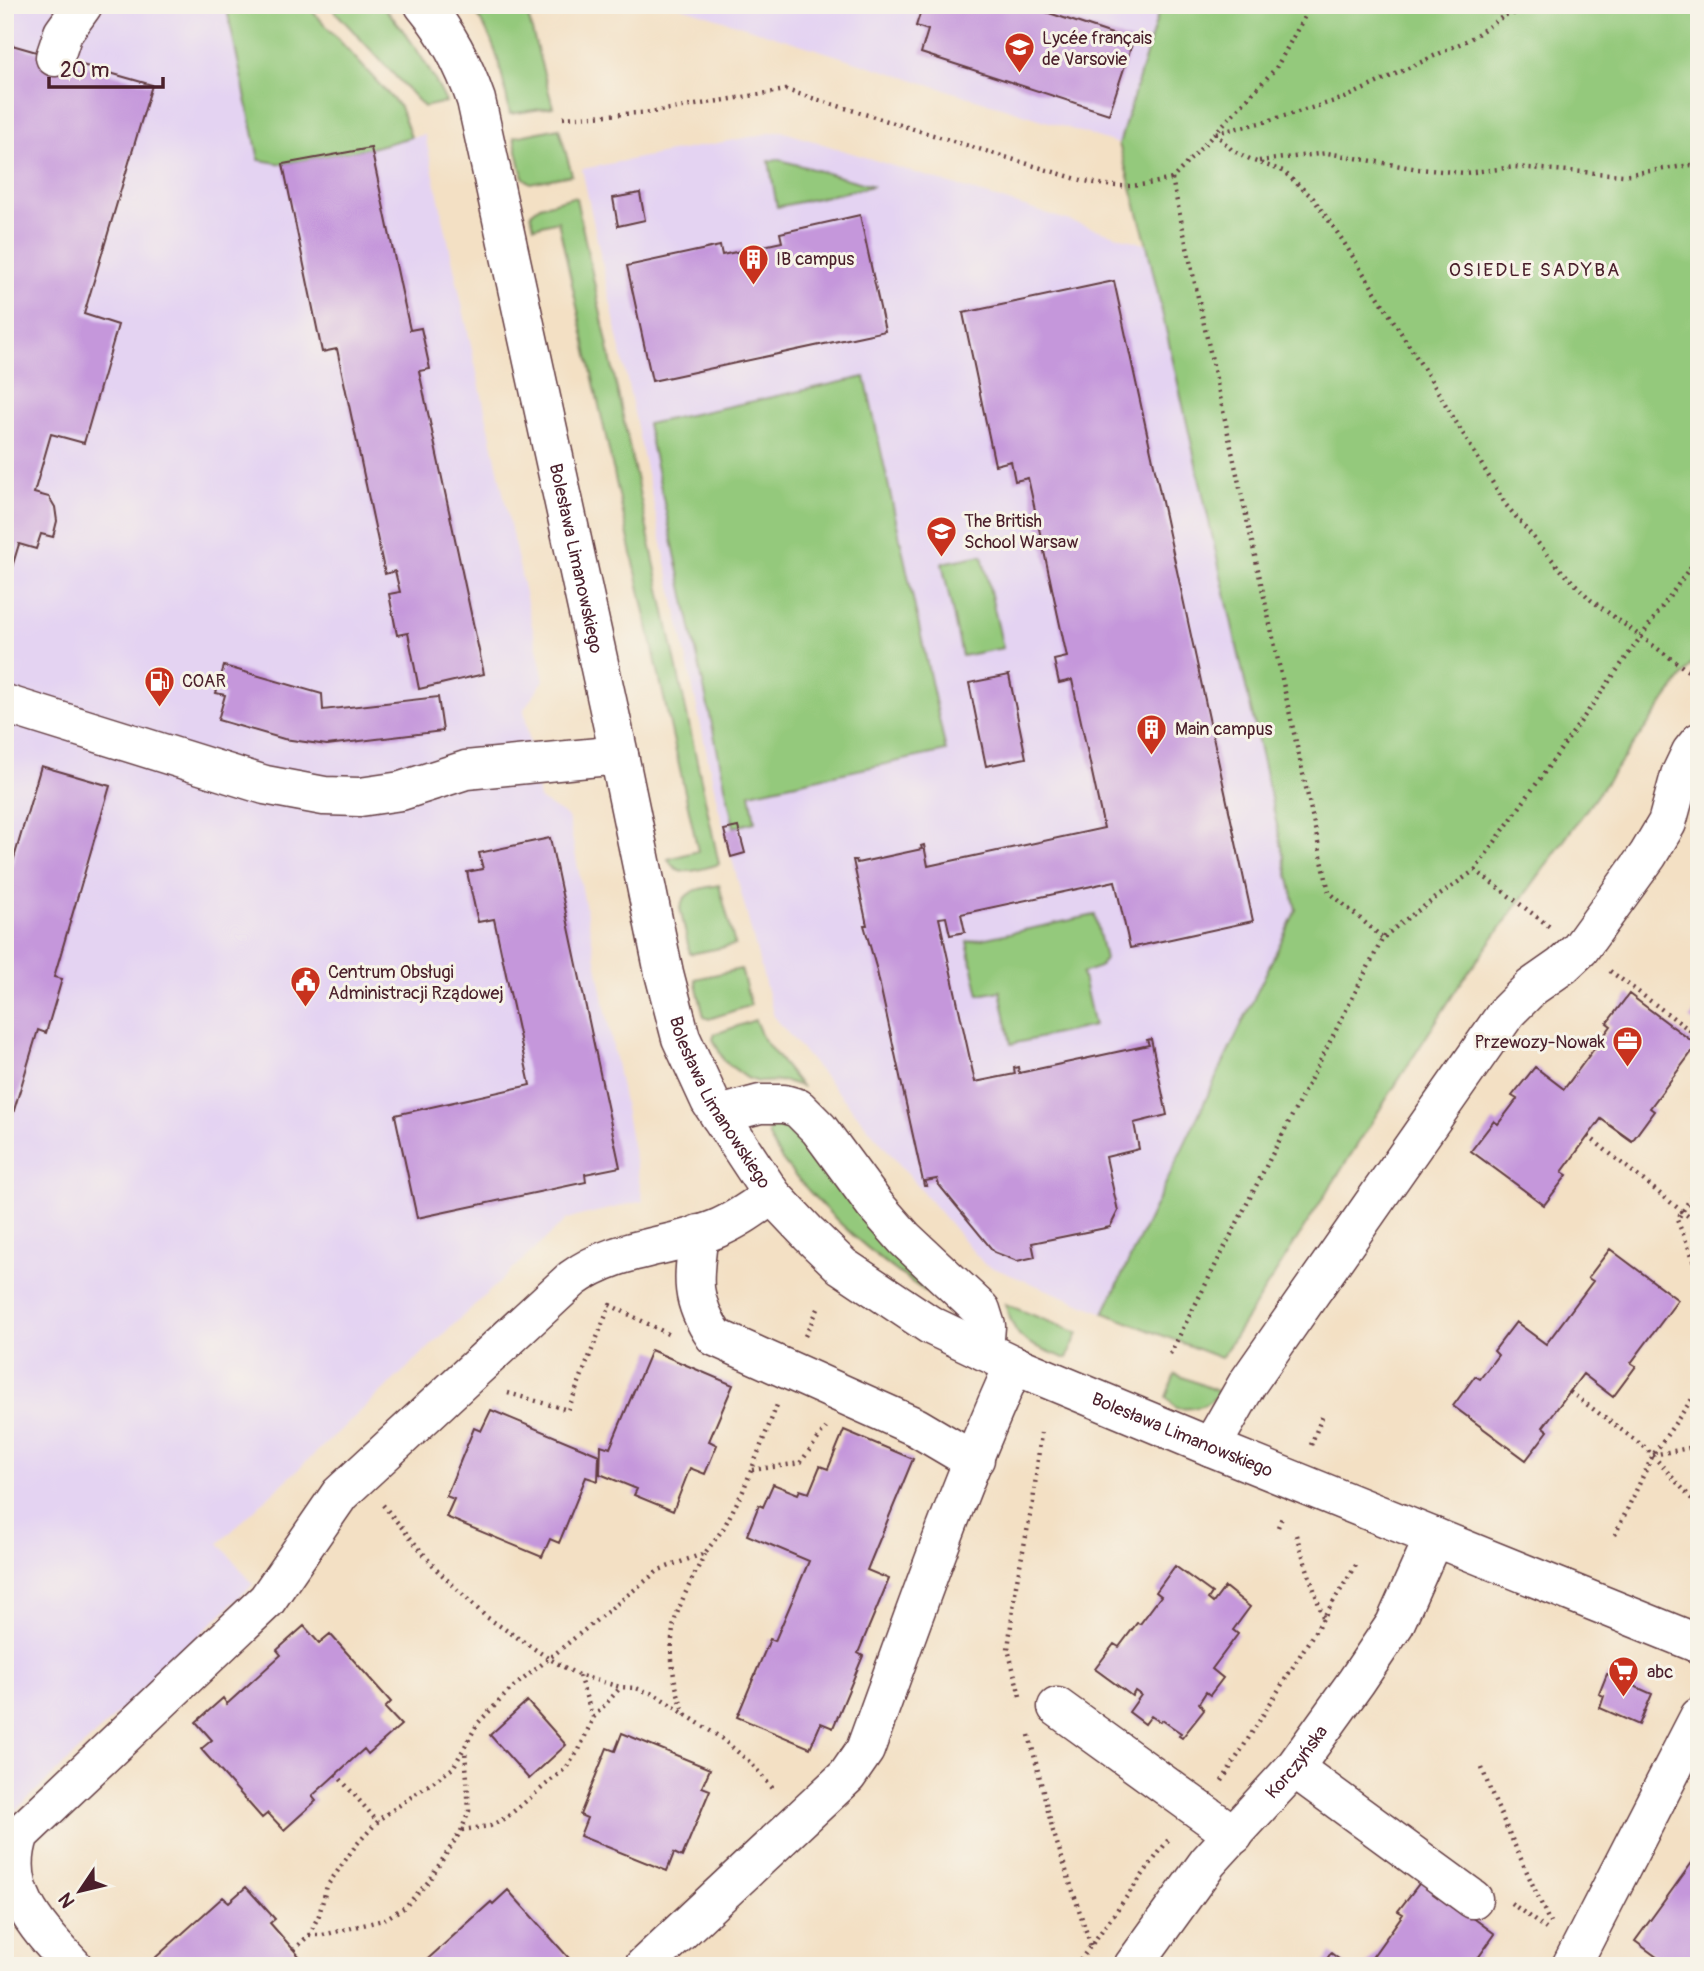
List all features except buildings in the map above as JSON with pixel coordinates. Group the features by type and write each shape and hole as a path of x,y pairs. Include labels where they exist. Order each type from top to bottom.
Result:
{"street":[{"path":"55,57 62,33 83,5"},
{"name":"Bolesława Limanowskiego","path":"424,5 466,69 476,100 664,973 681,1038 710,1101 772,1195 842,1266 930,1325 999,1358 1211,1447 1699,1644"},
{"path":"5,704 274,787 324,796 360,797 401,791 466,770 619,755"},
{"path":"1211,1447 1247,1384 1507,1012 1532,986 1562,966 1580,949 1648,855 1667,822 1680,775 1690,752 1699,742"},
{"path":"644,1966 847,1776 865,1750 975,1459 999,1358 981,1310 905,1239 819,1129 798,1108 784,1104 760,1104 719,1115"},
{"path":"73,1966 36,1926 13,1895 9,1876 10,1850 20,1834 267,1600 340,1494 572,1279 588,1267 612,1256 718,1228 772,1195"},
{"path":"699,1234 693,1286 706,1324 716,1337 916,1427 975,1459"},
{"name":"Korczyńska","path":"1133,1966 1208,1862 1294,1769 1395,1624 1434,1537"},
{"path":"1057,1707 1234,1835"},
{"path":"1572,1964 1699,1717"},
{"path":"1294,1769 1473,1899"}],"path":[{"path":"563,118 653,112 786,90 1089,182 1114,188 1143,186 1172,179 1215,134 1276,68 1311,5"},
{"path":"1215,134 1345,98 1470,39 1505,15 1543,9 1548,5"},
{"path":"1215,134 1232,150 1254,162 1283,171 1313,198 1342,237 1506,505 1560,569 1591,600 1640,638 1699,678"},
{"path":"1254,162 1327,153 1418,169 1465,173 1515,167 1623,175 1691,165 1699,167"},
{"path":"1172,179 1329,892 1383,938"},
{"path":"1170,1354 1383,938 1475,870 1699,555"},
{"path":"1588,1136 1699,1225"},
{"path":"1699,1185 1677,1220 1699,1272"},
{"path":"497,1390 568,1410 610,1305 671,1335"},
{"path":"687,1715 677,1694 672,1655 673,1627 705,1553 723,1529 751,1470 789,1371 818,1309"},
{"path":"1615,1535 1653,1455 1699,1389"},
{"path":"1570,1392 1653,1455 1699,1507"},
{"path":"1309,1449 1322,1417"},
{"path":"751,1470 800,1463 828,1425"},
{"path":"1653,1455 1699,1446"},
{"path":"359,1476 457,1592 485,1616 578,1675 656,1695 687,1715 751,1763 769,1782 797,1823"},
{"path":"1296,1535 1324,1617"},
{"path":"294,1950 309,1936 319,1915 327,1886 356,1845 378,1822 453,1768 478,1723 511,1689 659,1570 705,1553"},
{"path":"1076,1966 1168,1839 1211,1798 1358,1562"},
{"path":"578,1675 593,1718"},
{"path":"461,1830 490,1826 507,1817 566,1768 579,1750 593,1718 621,1687"},
{"path":"309,1936 383,1920 405,1907 428,1882 461,1830 469,1811 465,1748"},
{"path":"1482,1768 1555,1935 1572,1964"},
{"path":"336,1774 378,1822"}],"shaded area":[{"name":"Centrum Obsługi Administracji Rządowej","path":"5,5 307,5 400,107 411,137 425,135 544,680 524,709 539,799 568,817 643,1201 567,1219 219,1543 253,1584 5,1821"},
{"name":"Lycée français de Varsovie","path":"675,5 1161,5 1119,144"},
{"name":"The British School Warsaw","path":"781,131 1147,245 1296,910 1104,1313 984,1264 774,1017 718,806 582,169"}],"green space":[{"path":"226,5 307,5 400,107 411,137 371,148 283,164 259,160"},
{"path":"329,5 382,5 418,51 446,102 424,107"},
{"path":"470,5 525,5 553,107 510,114 493,44"},
{"path":"1161,5 1699,5 1699,654 1458,987 1221,1358 1104,1313 1296,910 1147,245 1119,144"},
{"path":"559,128 572,175 530,183 523,177 514,137"},
{"path":"777,159 873,186 777,207 769,161"},
{"path":"576,198 719,864 698,870 678,869 668,859 698,851 558,221 534,227 531,213 540,206"},
{"path":"865,377 946,751 750,793 755,822 734,827 647,424"},
{"path":"982,555 1003,648 962,656 942,563"},
{"path":"719,885 735,945 690,954 680,908 682,902 695,890"},
{"path":"1095,915 1105,959 1100,967 1082,973 1094,1026 1011,1044 1000,991 979,995 967,942"},
{"path":"741,969 751,1005 709,1019 704,1017 695,979"},
{"path":"755,1020 763,1039 801,1086 785,1081 759,1082 747,1078 724,1061 713,1039 715,1034"},
{"path":"776,1126 798,1134 880,1238 953,1309 876,1255 825,1208 779,1156 768,1133"},
{"path":"1005,1304 1078,1333 1067,1358 1041,1348 1019,1335"},
{"path":"1175,1374 1220,1392 1201,1406 1176,1408 1166,1397"}],"place":[{"name":"Lycée français de Varsovie","path":"1019,75"},
{"name":"IB campus","path":"753,286"},
{"name":"The British School Warsaw","path":"941,558"},
{"name":"COAR","path":"159,708"},
{"name":"Main campus","path":"1152,756"},
{"name":"Centrum Obsługi Administracji Rządowej","path":"305,1009"},
{"name":"Przewozy-Nowak","path":"1628,1069"},
{"name":"abc","path":"1624,1699"}],"district":[{"name":"OSIEDLE SADYBA","path":"1535,269"}]}
